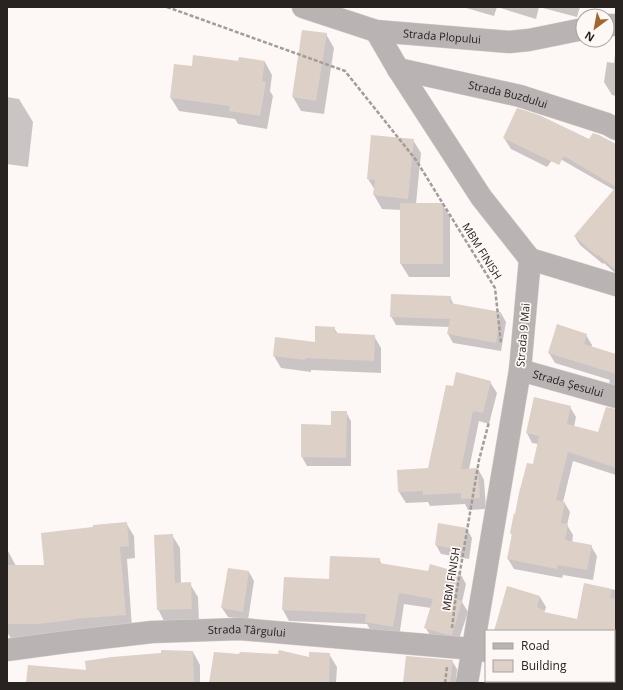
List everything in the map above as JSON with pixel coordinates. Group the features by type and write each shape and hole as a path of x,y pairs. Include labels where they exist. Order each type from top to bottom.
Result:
{"street":[{"name":"Strada Plopului","path":"303,7 376,31 509,42 529,40 575,31"},
{"path":"376,31 398,69 481,197 530,259 616,285"},
{"name":"Strada Buzdului","path":"398,69 520,96 606,124 616,129"},
{"name":"Strada 9 Mai","path":"467,683 480,650 520,370 530,259"},
{"name":"Strada Șesului","path":"520,370 616,397"},
{"name":"Strada Târgului","path":"7,650 152,632 240,629 480,650"}],"path":[{"name":"MBM FINISH","path":"167,7 344,71 416,160 495,288 501,346"},
{"name":"MBM FINISH","path":"451,632 479,460 489,422"},
{"path":"445,683 448,661"}],"building":[{"path":"302,30 327,33 316,101 292,97"},
{"path":"193,55 238,61 239,57 265,61 262,81 266,82 260,116 229,111 230,106 170,98 174,64 192,66"},
{"path":"517,108 539,115 589,139 593,133 616,144 616,187 564,156 559,165 503,138"},
{"path":"371,135 414,139 408,199 373,195 375,180 367,179"},
{"path":"616,187 616,270 574,236"},
{"path":"400,203 443,203 443,264 400,264"},
{"path":"391,294 451,296 450,303 501,312 496,343 447,334 450,319 390,317"},
{"path":"557,324 587,334 584,344 616,354 616,374 548,353"},
{"path":"315,326 335,327 335,333 375,335 374,361 305,358 305,360 273,356 275,337 315,342"},
{"path":"456,372 491,381 483,413 473,411 461,469 478,468 480,498 461,499 461,493 423,495 423,491 398,492 397,470 428,468 446,385 453,386"},
{"path":"534,397 571,406 567,424 598,432 606,407 616,409 616,468 568,452 556,500 565,502 561,523 568,524 565,540 592,545 587,570 558,565 557,569 507,559 512,534 510,533 519,493 527,463 533,464 539,436 526,433"},
{"path":"331,411 347,411 346,458 301,457 301,424 331,425"},
{"path":"127,522 129,546 120,547 126,615 73,619 38,624 7,624 7,565 44,565 41,533 93,527 93,525"},
{"path":"438,523 467,528 464,551 435,545"},
{"path":"173,534 175,583 191,582 192,609 157,610 154,535"},
{"path":"330,556 380,558 379,563 428,571 430,564 461,573 454,598 462,601 452,635 424,628 433,599 399,593 393,627 365,622 366,614 282,610 284,577 329,579"},
{"path":"228,568 249,571 243,612 221,608"},
{"path":"584,583 612,589 610,598 616,599 616,631 494,630 507,586 540,596 537,607 544,610 544,612 577,619"},
{"path":"161,650 193,651 194,683 26,683 28,665 86,670 85,661 161,653"},
{"path":"279,650 309,657 309,652 330,653 329,683 209,683 214,652 239,654 240,652 278,654"},
{"path":"406,656 453,660 450,683 403,683"}]}
